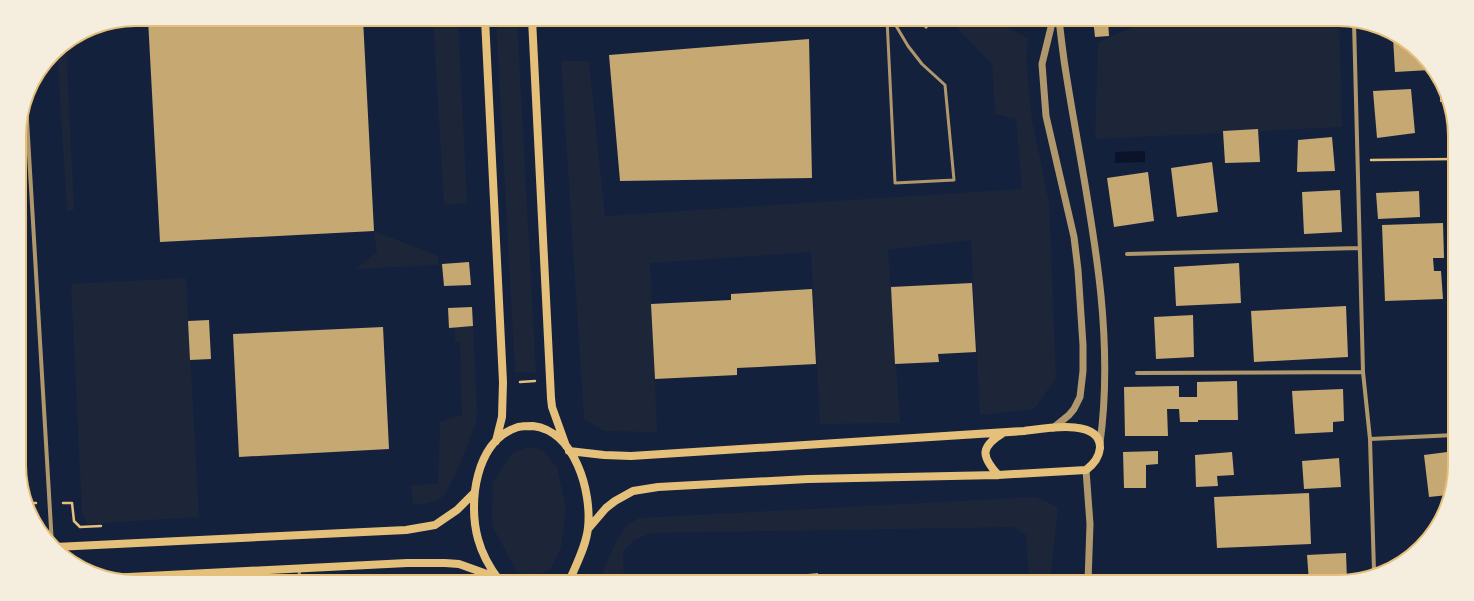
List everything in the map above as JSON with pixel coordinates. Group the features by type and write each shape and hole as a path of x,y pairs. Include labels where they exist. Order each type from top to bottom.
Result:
{"main road":[{"path":"485,26 503,382 503,412 496,440"},
{"path":"532,26 552,407 567,448 579,468 587,495 589,512 588,529 580,559 571,575"},
{"path":"496,575 486,559 478,540 474,518 474,493 477,479 490,448 496,440 506,432 518,427 528,426 548,430 567,448 604,455 631,456 1003,433 1075,427 1086,429 1093,434 1100,443 1096,462 1086,470 998,475 808,479 658,487 633,491 606,508 588,529"},
{"path":"998,475 987,461 985,455 986,446 993,439 1003,433"},
{"path":"62,547 406,530 435,525 457,510 474,493"},
{"path":"166,575 299,568 445,563 459,564 486,575"}],"street":[{"path":"1051,26 1042,64 1046,116 1074,237 1078,270 1083,345 1083,371 1080,397 1069,415 1053,428"},
{"path":"1060,26 1066,73 1097,257 1103,316 1104,372 1100,443"},
{"path":"1354,27 1363,372 1370,439 1374,569"},
{"path":"27,123 51,535"},
{"path":"1127,254 1359,248"},
{"path":"1137,373 1363,372"},
{"path":"1370,439 1448,435"},
{"path":"1086,470 1090,524 1088,575"}],"lane":[{"path":"887,26 895,183 954,180 945,85 922,64 908,46 896,26"},
{"path":"299,568 300,575"}],"path":[{"path":"1357,160 1448,159"},
{"path":"503,382 550,381"},
{"path":"33,504 72,503 74,521 80,527 104,526"}],"shaded area":[{"path":"433,26 458,26 467,203 444,205"},
{"path":"496,26 517,26 536,373 515,372"},
{"path":"955,26 1007,26 1028,39 1026,60 1032,120 1049,203 1056,378 1034,409 980,415 971,240 888,250 900,423 820,424 811,252 650,263 657,432 604,431 584,419 561,61 589,61 605,216 1022,189 1016,119 995,114 992,64"},
{"path":"1136,26 1339,26 1342,127 1095,139 1098,42"},
{"path":"66,51 74,210 67,211 58,58"},
{"path":"1145,151 1145,162 1115,163 1115,152"},
{"path":"374,231 438,256 438,265 356,269 377,252"},
{"path":"186,278 199,517 87,524 82,513 71,284"},
{"path":"473,326 477,414 476,424 447,491 436,501 413,505 411,485 438,484 440,422 462,415 460,343 455,341 455,327"},
{"path":"528,447 542,450 557,467 566,508 561,547 551,569 540,575 525,575 517,572 494,529 492,517 493,482 512,453"},
{"path":"1036,497 1058,507 1051,575 1029,575 1026,535 1014,527 651,533 634,540 623,552 624,575 602,575 616,541 625,527 639,518"}],"building":[{"path":"148,26 363,26 374,231 160,242"},
{"path":"1094,26 1108,26 1109,36 1095,37"},
{"path":"809,39 812,178 620,181 609,55"},
{"path":"1393,41 1411,53 1426,70 1395,72"},
{"path":"1411,89 1415,133 1377,138 1373,91"},
{"path":"1258,129 1260,162 1225,163 1223,131"},
{"path":"1332,137 1335,171 1297,172 1298,140"},
{"path":"1212,162 1218,212 1177,217 1171,168"},
{"path":"1148,172 1154,221 1114,227 1107,178"},
{"path":"1340,190 1342,232 1304,234 1302,192"},
{"path":"1419,191 1420,217 1378,219 1376,193"},
{"path":"1443,223 1444,258 1433,258 1434,271 1441,271 1443,299 1385,301 1382,225"},
{"path":"469,262 471,285 444,286 442,264"},
{"path":"1239,263 1241,303 1176,306 1174,267"},
{"path":"972,283 976,352 938,354 939,362 895,364 891,287"},
{"path":"812,289 816,364 737,368 737,375 655,379 651,304 731,300 731,294"},
{"path":"1346,306 1348,357 1254,362 1251,311"},
{"path":"472,307 473,326 449,328 448,308"},
{"path":"1193,315 1194,357 1156,359 1154,317"},
{"path":"209,320 211,359 190,360 188,321"},
{"path":"383,327 389,449 239,457 233,334"},
{"path":"1237,381 1238,420 1198,420 1198,422 1180,422 1179,409 1167,409 1168,436 1125,436 1124,387 1179,386 1179,397 1197,397 1197,382"},
{"path":"1343,389 1344,421 1333,422 1333,432 1295,434 1292,391"},
{"path":"1158,451 1158,464 1146,465 1146,488 1124,488 1123,452"},
{"path":"1232,452 1234,475 1217,476 1218,486 1196,487 1195,455"},
{"path":"1448,452 1448,472 1443,495 1429,497 1424,455"},
{"path":"1339,458 1341,487 1304,489 1302,461"},
{"path":"1309,493 1311,544 1217,548 1214,497"},
{"path":"1346,553 1347,575 1308,575 1307,555"},
{"path":"818,573 818,575 798,575"}]}
